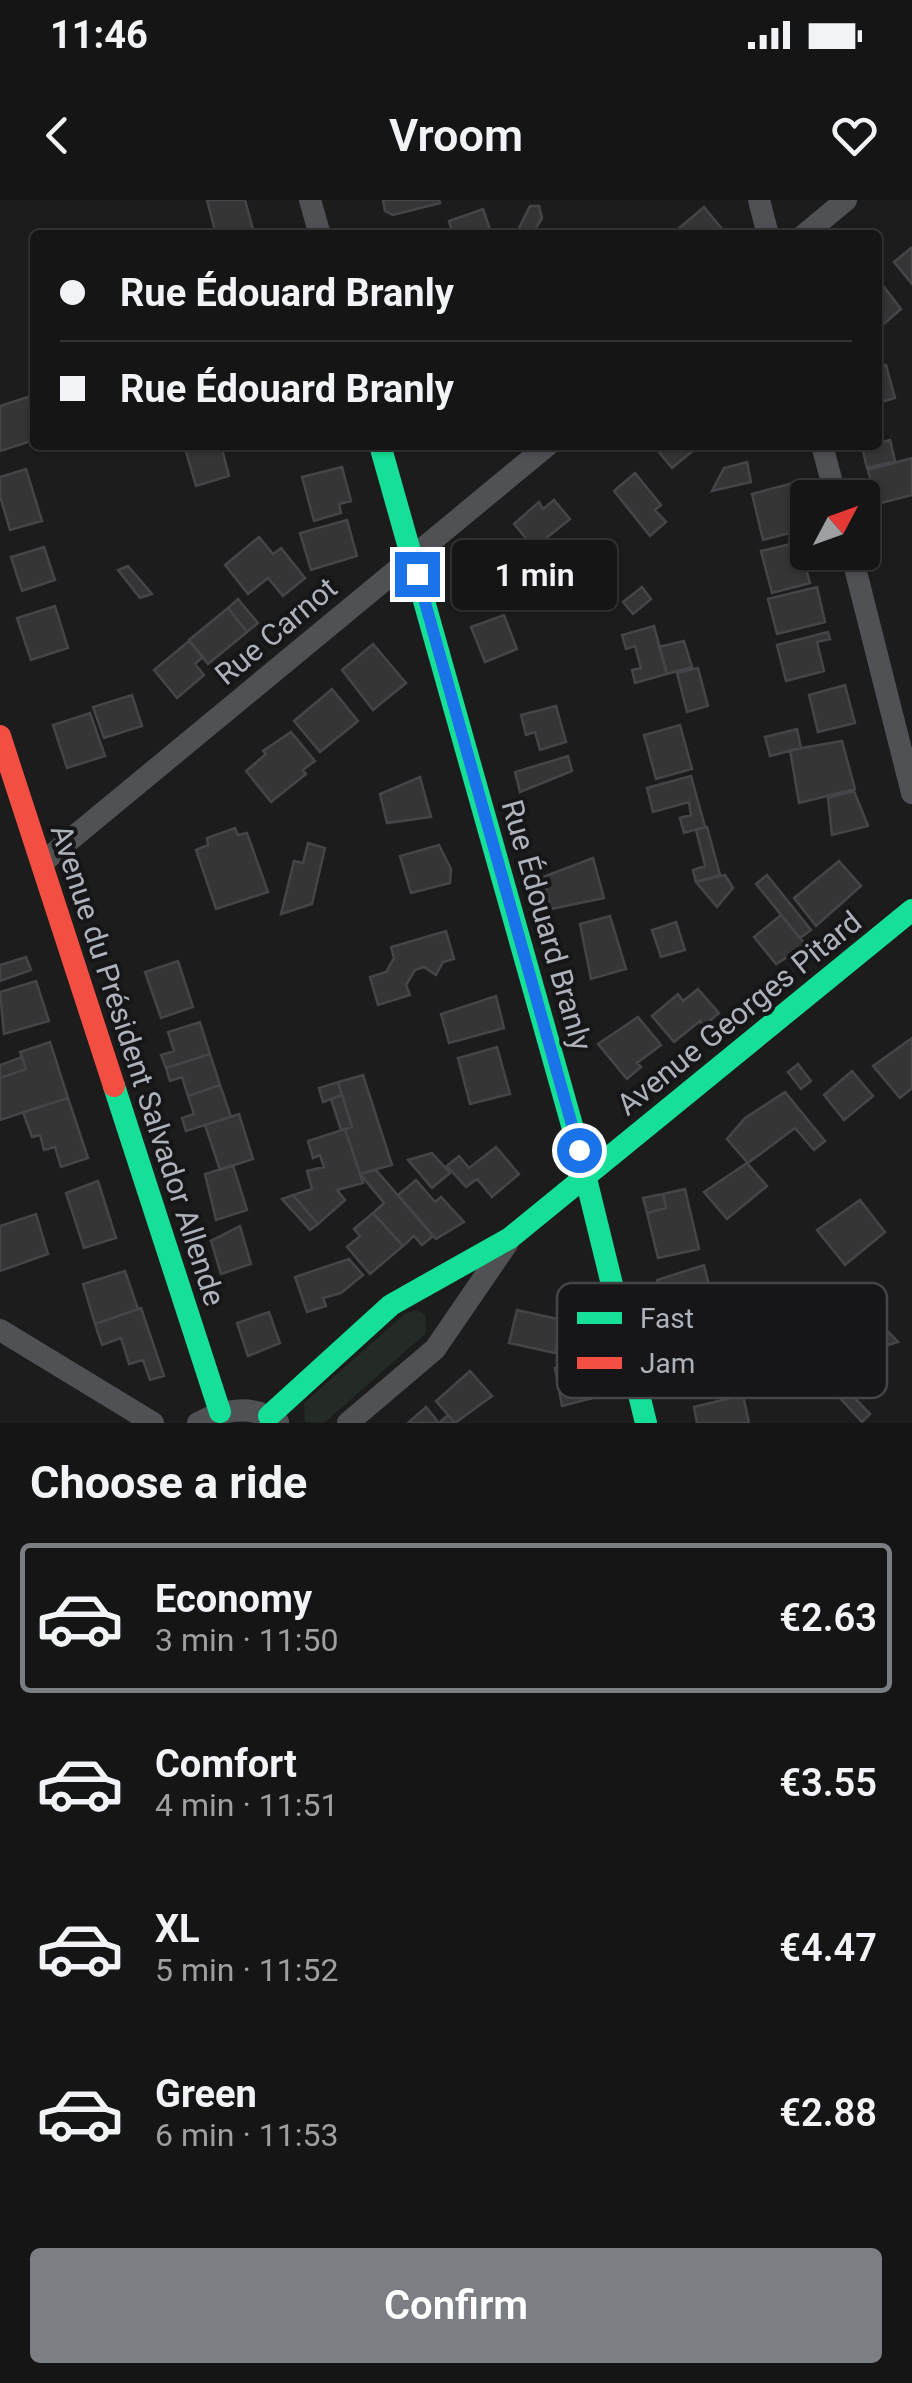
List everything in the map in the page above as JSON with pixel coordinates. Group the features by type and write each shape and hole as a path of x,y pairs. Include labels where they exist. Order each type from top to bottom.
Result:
{"street":[{"path":"310,200 319,230"},
{"path":"759,200 767,230"},
{"path":"810,230 846,200"},
{"name":"Rue Édouard Branly","path":"381,450 586,1176 612,1283"},
{"name":"Rue Carnot","path":"42,863 542,450"},
{"path":"823,450 831,480"},
{"path":"856,570 912,792"},
{"name":"Avenue du Président Salvador Allende","path":"0,736 220,1412"},
{"name":"Avenue Georges Pitard","path":"275,1420 391,1305 510,1238 912,910"},
{"name":"Avenue Georges Pitard","path":"348,1423 435,1348 510,1238"},
{"path":"0,1330 153,1423"},
{"name":"Rue Édouard Branly","path":"640,1398 646,1423"},
{"path":"198,1423 220,1412 245,1409 275,1420"}],"shaded area":[{"path":"417,1310 425,1315 426,1333 324,1423 305,1422 304,1403 406,1313"}],"building":[{"path":"207,200 245,200 253,230 215,230"},
{"path":"383,200 440,203 393,215 385,211"},
{"path":"530,206 539,206 542,218 535,230 518,230"},
{"path":"704,207 723,230 677,230"},
{"path":"483,209 490,230 452,230 449,221"},
{"path":"912,249 912,284 894,262"},
{"path":"882,284 901,309 882,326"},
{"path":"886,365 895,398 882,402 882,366"},
{"path":"28,397 30,442 0,451 0,406"},
{"path":"890,440 895,461 867,468 863,450 882,450 882,442"},
{"path":"185,450 222,450 229,476 196,486"},
{"path":"657,450 694,450 672,468"},
{"path":"912,458 912,495 880,503 880,480 871,480 868,470"},
{"path":"747,462 751,482 712,491 724,468"},
{"path":"342,467 351,501 339,504 341,513 314,521 302,477"},
{"path":"26,469 42,521 10,530 0,496 0,477"},
{"path":"635,473 661,505 655,510 666,522 650,536 614,491"},
{"path":"790,484 790,533 763,540 752,494"},
{"path":"554,500 570,519 534,548 514,524 539,502 543,509"},
{"path":"347,520 357,556 311,570 300,533"},
{"path":"259,537 273,554 281,548 305,578 283,596 268,578 248,594 225,565"},
{"path":"790,544 790,570 807,570 810,583 772,593 761,551"},
{"path":"44,547 55,580 22,591 11,557"},
{"path":"503,554 518,589 475,608 461,572"},
{"path":"128,566 152,594 140,598 118,570"},
{"path":"642,587 651,599 633,614 623,602"},
{"path":"817,587 825,622 777,634 768,599"},
{"path":"238,599 258,623 247,632 228,608"},
{"path":"55,606 68,648 31,660 17,618"},
{"path":"228,608 247,632 208,664 189,640"},
{"path":"504,615 517,649 485,662 471,627"},
{"path":"654,626 667,674 635,683 632,670 641,668 635,646 626,649 622,635"},
{"path":"828,632 830,639 817,642 824,671 786,681 777,645"},
{"path":"189,641 203,657 195,664 204,675 177,698 154,670"},
{"path":"684,641 692,667 667,674 659,647"},
{"path":"373,644 406,683 373,710 342,670"},
{"path":"698,668 708,706 687,712 677,673"},
{"path":"845,685 855,723 818,732 809,695"},
{"path":"332,689 358,721 320,752 294,721"},
{"path":"132,695 142,726 104,738 93,707"},
{"path":"556,706 566,742 540,750 535,732 526,735 521,715"},
{"path":"90,713 105,756 67,768 53,725"},
{"path":"680,725 692,769 656,779 644,735"},
{"path":"797,729 801,748 770,756 765,737"},
{"path":"291,732 315,761 303,770 306,774 271,802 246,771 266,754 263,751"},
{"path":"842,741 855,789 799,803 790,750"},
{"path":"568,756 572,771 520,792 515,772"},
{"path":"691,776 705,827 684,833 680,818 691,815 689,802 653,812 647,788"},
{"path":"420,777 431,817 387,823 380,794"},
{"path":"854,791 868,826 832,835 828,798"},
{"path":"707,827 720,875 696,882 693,870 705,866 696,830"},
{"path":"235,828 238,835 247,833 268,892 216,909 196,850 208,845 207,838"},
{"path":"308,843 325,848 312,904 281,914 294,861 303,863"},
{"path":"439,845 451,869 450,883 411,893 400,856"},
{"path":"593,858 604,898 551,909 543,877"},
{"path":"839,861 861,886 816,926 794,898"},
{"path":"725,875 733,888 717,907 696,882"},
{"path":"767,875 811,930 800,938 756,884"},
{"path":"781,915 806,945 776,964 754,937"},
{"path":"610,916 626,969 591,979 580,924"},
{"path":"676,922 685,950 661,957 652,930"},
{"path":"446,931 454,959 443,962 436,975 424,967 415,970 406,985 410,995 378,1005 370,977 386,972 394,958 391,947"},
{"path":"26,957 31,970 0,981 0,965"},
{"path":"178,961 193,1007 161,1018 145,972"},
{"path":"36,981 49,1021 4,1034 0,992"},
{"path":"698,989 719,1013 703,1026 700,1021 674,1042 652,1016 678,994 683,1001"},
{"path":"496,996 504,1028 449,1043 441,1014"},
{"path":"638,1017 661,1045 637,1063 641,1067 627,1079 598,1044"},
{"path":"200,1022 210,1054 166,1068 161,1055 174,1051 168,1032"},
{"path":"912,1038 912,1088 900,1098 873,1066"},
{"path":"50,1042 68,1098 0,1120 0,1078 26,1069 20,1052"},
{"path":"497,1047 510,1094 470,1104 458,1058"},
{"path":"210,1054 220,1085 188,1096 182,1077 170,1081 166,1068"},
{"path":"22,1057 26,1069 0,1078 0,1065"},
{"path":"798,1064 811,1081 801,1089 788,1072"},
{"path":"852,1071 873,1096 844,1120 824,1095"},
{"path":"363,1075 392,1165 360,1174 345,1129 352,1127 338,1082"},
{"path":"338,1082 342,1095 323,1102 319,1088"},
{"path":"220,1085 231,1117 186,1131 182,1118 194,1114 188,1096"},
{"path":"785,1092 825,1141 814,1150 795,1128 748,1163 727,1139 745,1118"},
{"path":"342,1095 352,1127 341,1130 331,1099"},
{"path":"68,1098 88,1158 61,1167 55,1147 44,1150 40,1135 32,1137 23,1112"},
{"path":"239,1114 253,1159 220,1170 205,1125"},
{"path":"345,1129 363,1183 337,1190 345,1200 318,1224 293,1195 312,1189 307,1171 324,1167 320,1155 313,1158 308,1141"},
{"path":"496,1147 519,1174 492,1197 477,1179 466,1187 447,1166 459,1156 469,1168"},
{"path":"432,1153 450,1173 432,1188 408,1160"},
{"path":"747,1163 767,1186 727,1219 704,1192"},
{"path":"233,1165 247,1210 216,1220 205,1174"},
{"path":"376,1170 433,1236 422,1245 414,1236 403,1246 373,1213 384,1203 360,1174"},
{"path":"416,1180 435,1202 441,1197 464,1222 436,1239 398,1195"},
{"path":"98,1181 116,1238 84,1248 66,1193"},
{"path":"685,1189 699,1249 658,1258 647,1213 666,1208 663,1194"},
{"path":"663,1194 666,1208 647,1213 643,1198"},
{"path":"293,1195 318,1224 310,1230 282,1199"},
{"path":"860,1200 885,1232 845,1265 817,1230"},
{"path":"373,1213 403,1246 370,1274 347,1247 360,1236 354,1229"},
{"path":"36,1214 48,1254 0,1271 0,1226"},
{"path":"240,1226 251,1264 221,1274 211,1241"},
{"path":"349,1259 363,1275 341,1293 323,1298 326,1306 307,1312 295,1277"},
{"path":"704,1265 708,1283 658,1283 657,1280"},
{"path":"125,1271 138,1309 95,1324 83,1284"},
{"path":"141,1308 164,1376 150,1380 143,1360 129,1364 121,1338 102,1345 95,1324"},
{"path":"517,1310 557,1319 555,1353 509,1343"},
{"path":"269,1312 280,1343 248,1356 237,1323"},
{"path":"887,1330 898,1342 887,1344"},
{"path":"470,1371 492,1396 455,1423 436,1401"},
{"path":"561,1398 593,1398 562,1406"},
{"path":"744,1398 749,1423 697,1423 694,1407"},
{"path":"840,1398 855,1398 870,1414 862,1422"},
{"path":"426,1407 439,1423 408,1423"},
{"path":"448,1415 455,1423 439,1423"}],"traffic: fast":[{"path":"381,450 579,1150 612,1283"},
{"path":"269,1416 391,1305 510,1238 912,910"},
{"path":"114,1086 220,1412"},
{"path":"640,1398 646,1423"}],"traffic: jam":[{"path":"0,736 114,1086"}],"route":[{"path":"417,574 579,1150"}]}
